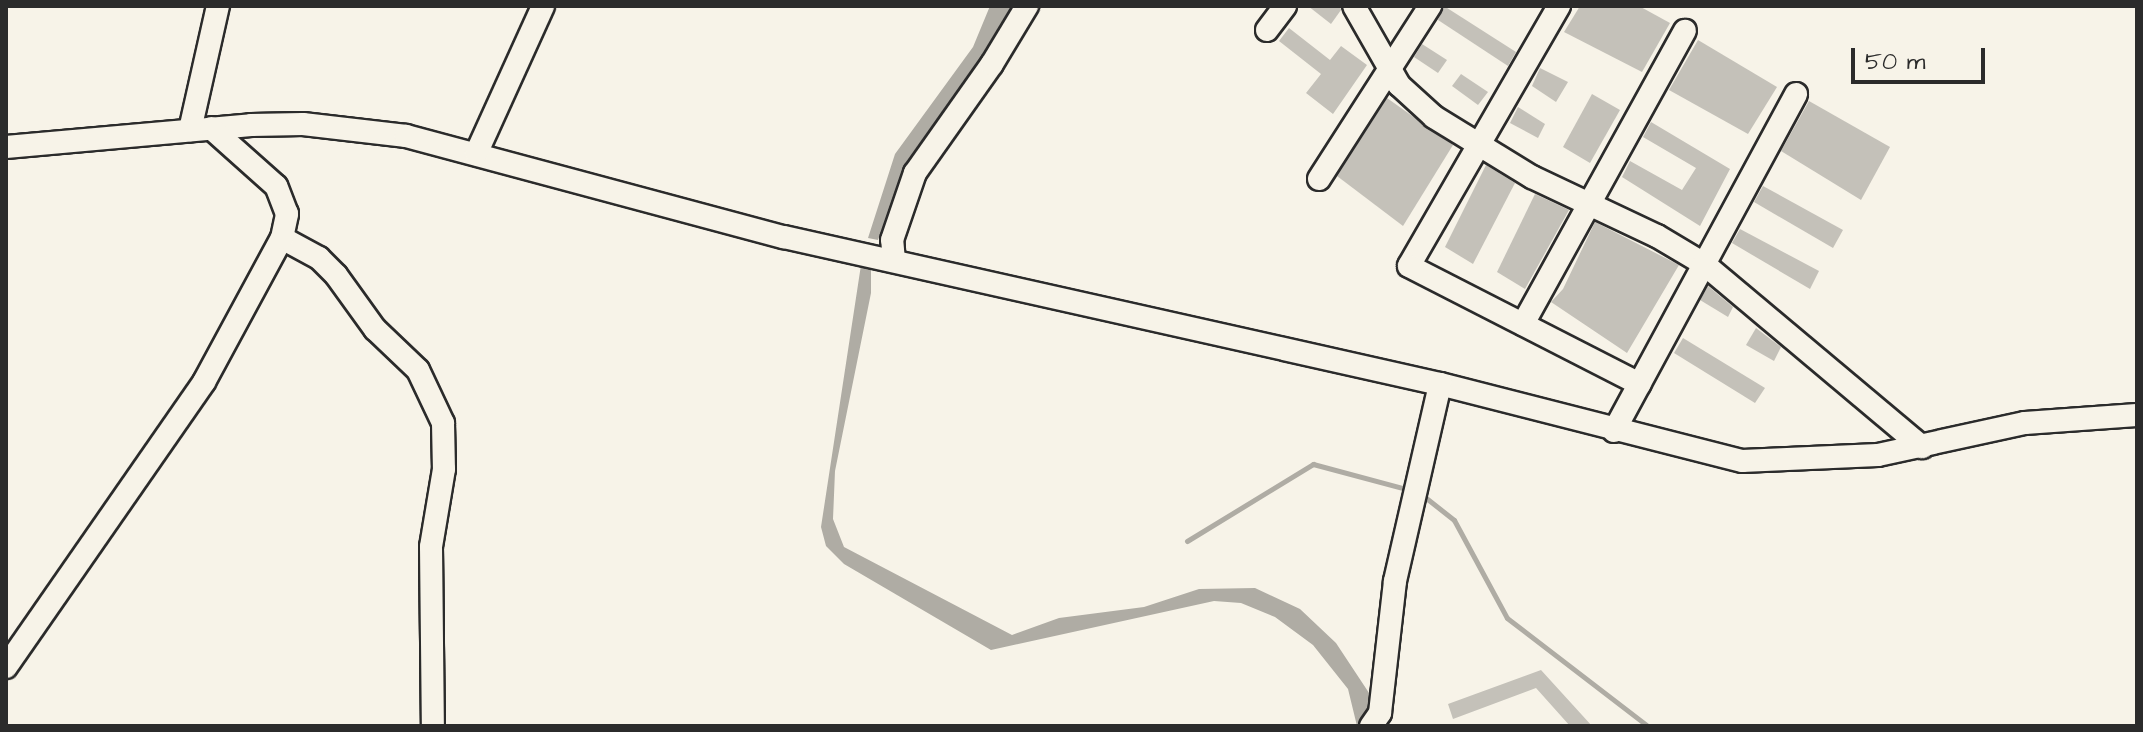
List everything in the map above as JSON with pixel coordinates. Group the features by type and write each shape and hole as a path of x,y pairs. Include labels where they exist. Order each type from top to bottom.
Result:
{"street":[{"path":"200,129 218,6"},
{"path":"476,154 543,6"},
{"path":"889,259 892,240 915,173 1027,6"},
{"path":"1267,30 1285,6"},
{"path":"1354,6 1389,70 1434,117 1478,147 1704,264 1922,447"},
{"path":"1319,179 1430,6"},
{"path":"1559,6 1409,266 1640,384"},
{"path":"1523,324 1685,31"},
{"path":"1614,431 1796,94"},
{"path":"6,147 200,129 330,127 406,136 754,229 1152,323 1440,384 1710,455 1764,462 1878,455 2025,423 2137,415"},
{"path":"6,667 204,382 282,238 287,214 276,186 200,129"},
{"path":"282,238 327,264 375,329 418,370 443,423 444,469 431,547 433,726"},
{"path":"1371,726 1380,713 1395,581 1440,384"}],"shaded area":[{"path":"990,6 1012,6 985,54 904,170 878,240 868,238 895,154 973,47"},
{"path":"861,265 871,268 871,293 835,471 833,519 844,547 1012,635 1059,618 1144,607 1199,589 1255,588 1300,609 1336,643 1373,699 1370,719 1357,726 1348,689 1313,645 1275,617 1241,603 1214,601 991,650 844,564 826,546 821,527"}],"building":[{"path":"1308,6 1340,6 1341,10 1331,24"},
{"path":"1444,6 1516,52 1508,66 1438,20"},
{"path":"1580,6 1639,6 1670,23 1642,72 1564,32"},
{"path":"1289,28 1330,60 1341,46 1367,65 1333,114 1306,93 1321,74 1279,41"},
{"path":"1698,40 1777,87 1748,134 1669,90"},
{"path":"1422,44 1447,60 1438,73 1414,57"},
{"path":"1540,68 1568,82 1556,102 1532,86"},
{"path":"1461,74 1488,92 1478,105 1452,86"},
{"path":"1592,94 1620,110 1590,163 1563,147"},
{"path":"1387,98 1453,145 1403,226 1337,176"},
{"path":"1809,101 1890,147 1861,200 1781,151"},
{"path":"1518,107 1545,124 1538,138 1510,123"},
{"path":"1651,122 1730,169 1700,226 1622,177 1630,161 1682,190 1696,168 1643,137"},
{"path":"1486,165 1515,183 1473,264 1445,247"},
{"path":"1763,186 1843,230 1833,248 1754,202"},
{"path":"1535,194 1569,210 1525,289 1497,272"},
{"path":"1595,222 1679,265 1627,353 1551,302 1563,289"},
{"path":"1740,229 1819,271 1810,289 1732,243"},
{"path":"1708,286 1733,307 1728,317 1700,300"},
{"path":"1756,328 1781,347 1774,361 1746,345"},
{"path":"1683,338 1765,388 1755,403 1674,353"},
{"path":"1541,670 1592,726 1570,726 1536,688 1453,719 1448,704"}],"waterway":[{"path":"1187,541 1313,464 1406,489"},
{"path":"1421,494 1454,520 1507,618 1648,726"}]}
